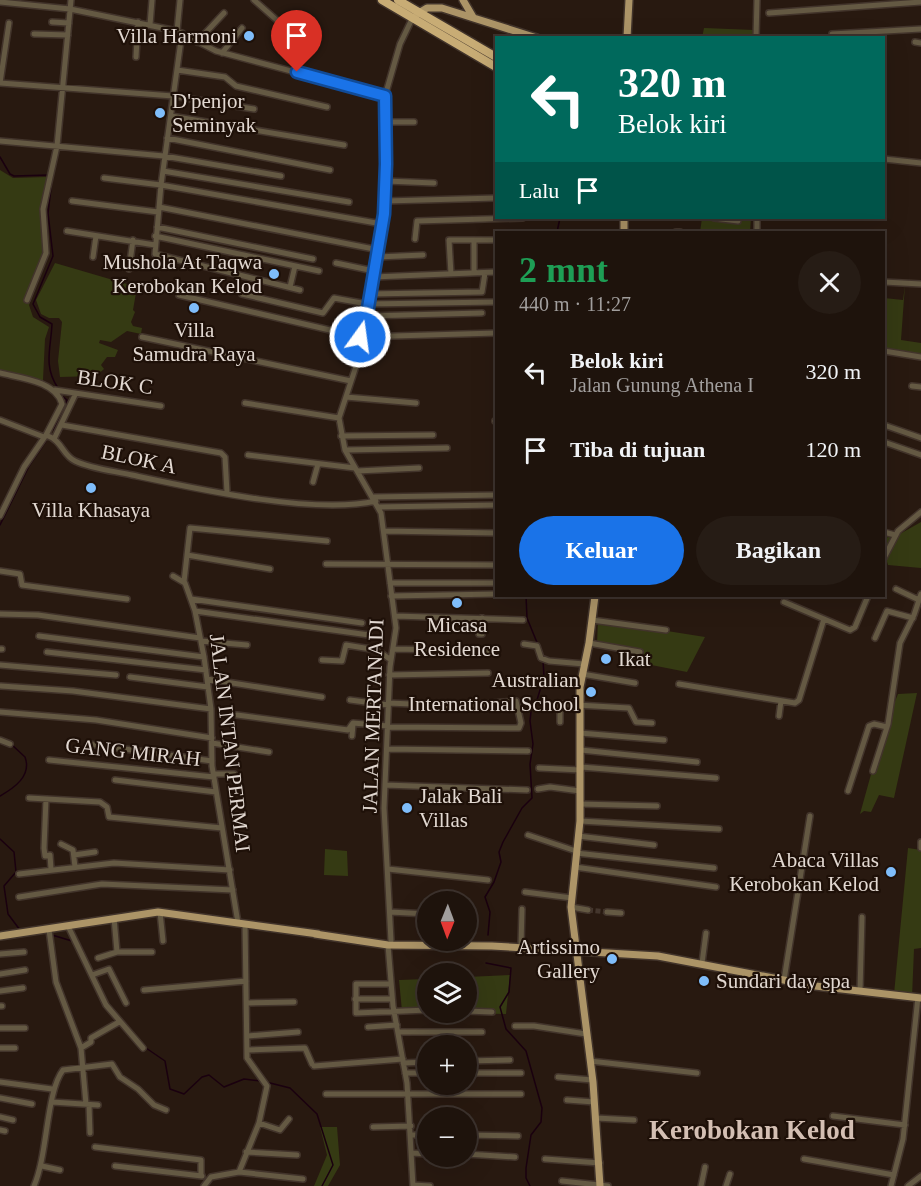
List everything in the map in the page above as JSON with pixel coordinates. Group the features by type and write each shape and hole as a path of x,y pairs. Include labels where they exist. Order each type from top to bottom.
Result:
{"highway":[{"path":"382,0 495,56"},
{"path":"399,0 416,15 495,66"}],"main road":[{"path":"463,0 473,17"},
{"path":"627,36 629,0"},
{"path":"416,15 427,8 441,8 531,36"},
{"path":"595,597 579,705 580,821 572,908 596,1118 600,1186"},
{"path":"0,936 160,912 389,943 575,950 658,956 784,980 919,997"},
{"path":"389,943 522,945 561,950"},
{"path":"577,963 581,954 592,952"}],"street":[{"path":"27,300 46,253 43,209 57,146 71,0"},
{"path":"150,25 152,0"},
{"path":"180,0 177,70 164,156 155,254 159,257 300,290"},
{"path":"254,0 298,39 300,48 297,72"},
{"path":"756,36 757,0"},
{"path":"0,2 70,9 179,32 222,53 385,96"},
{"path":"770,13 921,2"},
{"path":"197,42 224,12"},
{"name":"JALAN MERTANADI","path":"413,1186 408,1094 390,984 390,912 385,785 389,675 397,635 384,531 376,502 345,450 339,418 363,337 367,304 379,250 386,181 385,96 400,44 416,15"},
{"path":"52,22 69,22"},
{"path":"136,57 138,22"},
{"path":"9,23 0,83 173,96 254,109"},
{"path":"222,53 242,28"},
{"path":"832,34 921,29"},
{"path":"34,34 68,35"},
{"path":"177,70 225,77 236,86 327,107"},
{"path":"171,116 344,145"},
{"path":"384,122 414,122"},
{"path":"167,138 330,170"},
{"path":"0,141 164,156 281,176"},
{"path":"885,159 921,163"},
{"path":"163,171 348,202"},
{"path":"104,178 161,185 382,224"},
{"path":"386,181 434,183"},
{"path":"385,201 495,198"},
{"path":"72,201 159,210 379,250"},
{"path":"415,239 417,221 495,219"},
{"path":"722,219 738,221"},
{"path":"157,227 314,259"},
{"path":"67,231 155,245"},
{"path":"93,257 96,236"},
{"path":"155,236 319,272"},
{"path":"129,269 134,240"},
{"path":"451,274 449,240 495,240"},
{"path":"474,241 474,273"},
{"path":"377,257 423,255"},
{"path":"336,263 373,274 495,272"},
{"path":"290,287 295,266"},
{"path":"369,294 482,292 485,273"},
{"path":"885,282 921,284"},
{"path":"242,294 323,313 334,298 367,304 495,302"},
{"path":"179,295 301,325 363,337 495,333"},
{"path":"366,316 482,313"},
{"path":"142,337 351,381"},
{"path":"885,351 921,357"},
{"name":"BLOK C","path":"0,373 75,395 161,406"},
{"path":"912,386 921,387"},
{"path":"0,516 24,467 61,407 58,390"},
{"path":"0,420 45,436 56,437 75,395"},
{"path":"346,397 416,403"},
{"path":"245,403 339,418"},
{"path":"62,425 221,453 225,458 227,492"},
{"path":"885,425 921,438"},
{"path":"341,436 433,435"},
{"name":"BLOK A","path":"56,437 70,458 78,463 227,492 306,503 340,505 376,502"},
{"path":"885,441 921,455"},
{"path":"345,450 447,448"},
{"path":"248,455 356,469 419,468"},
{"path":"314,482 318,464"},
{"path":"376,502 495,495"},
{"path":"376,502 495,505"},
{"path":"885,556 895,535 921,512"},
{"path":"173,576 184,582 190,528 327,542"},
{"path":"384,531 495,533"},
{"path":"885,532 895,535"},
{"path":"187,555 270,569"},
{"path":"326,564 495,565"},
{"path":"0,571 20,574 22,585 127,599"},
{"name":"JALAN INTAN PERMAI","path":"184,582 195,611 204,657 211,710 212,761 216,792 233,890 242,923 247,1004 247,1050"},
{"path":"390,583 495,583"},
{"path":"873,771 886,727 900,643 913,618 920,597 896,589"},
{"path":"392,596 495,594"},
{"path":"784,602 852,629 868,597"},
{"path":"191,599 362,623"},
{"path":"195,611 369,635"},
{"path":"875,638 888,611 913,618"},
{"path":"0,614 38,615 247,645"},
{"path":"395,616 523,620"},
{"path":"479,634 482,634 482,618"},
{"path":"679,684 795,703 800,700 824,619"},
{"path":"592,620 666,630"},
{"path":"39,636 204,657"},
{"path":"589,643 640,652"},
{"path":"524,644 537,646 541,658 549,661 584,664"},
{"path":"322,660 342,661 346,645 377,650 391,660"},
{"path":"394,650 494,651"},
{"path":"46,652 206,670"},
{"path":"0,664 117,675"},
{"path":"389,675 488,673"},
{"path":"582,674 636,683"},
{"path":"130,676 208,687"},
{"path":"207,679 322,697"},
{"path":"1,686 73,691 211,710"},
{"path":"353,723 388,727 519,728 521,723 516,701 518,694"},
{"path":"350,700 388,704 458,705 516,701"},
{"path":"779,716 782,701"},
{"path":"560,722 560,704 629,708 636,722 652,723"},
{"path":"0,712 96,720 269,752"},
{"path":"237,715 348,730 353,723"},
{"path":"352,736 353,723"},
{"path":"848,791 869,726 874,724 886,727"},
{"path":"580,733 664,740"},
{"path":"0,740 10,744"},
{"path":"88,744 212,761"},
{"path":"387,749 528,751"},
{"path":"581,750 697,762"},
{"name":"GANG MIRAH","path":"49,760 214,775 234,774"},
{"path":"539,768 581,768 716,778"},
{"path":"115,780 216,792"},
{"path":"385,785 527,790"},
{"path":"538,789 580,791"},
{"path":"29,798 103,802 107,807 109,817 222,828"},
{"path":"46,799 44,848 45,856 50,855 51,869"},
{"path":"580,804 657,806"},
{"path":"784,980 810,816"},
{"path":"580,821 719,829"},
{"path":"528,835 576,852 714,868"},
{"path":"578,836 654,845"},
{"path":"921,842 921,848"},
{"path":"61,844 73,850 75,867"},
{"path":"74,855 95,852"},
{"path":"19,874 114,863 230,870"},
{"path":"574,867 716,887"},
{"path":"388,869 488,880"},
{"path":"19,897 102,884 233,890"},
{"path":"525,892 572,898"},
{"path":"572,908 588,910"},
{"path":"522,909 522,945"},
{"path":"160,912 163,941"},
{"path":"390,912 417,913"},
{"path":"607,912 621,913"},
{"path":"860,991 862,917"},
{"path":"114,918 117,952"},
{"path":"68,926 106,1005 143,1048"},
{"path":"49,930 56,982 81,1048 90,1133"},
{"path":"702,963 706,933"},
{"path":"0,954 24,952"},
{"path":"98,958 117,952 152,952"},
{"path":"92,975 109,969 126,1003"},
{"path":"0,974 25,970"},
{"path":"144,990 246,981"},
{"path":"390,984 356,984 358,1014 417,1010"},
{"path":"0,991 22,988"},
{"path":"891,1186 905,1125 919,997"},
{"path":"356,999 392,999"},
{"path":"247,1004 294,1002"},
{"path":"477,1011 492,1012"},
{"path":"81,1048 90,1043 92,1038 119,1022"},
{"path":"368,1027 397,1025"},
{"path":"515,1026 540,1026 586,1034"},
{"path":"0,1028 25,1028"},
{"path":"248,1035 298,1032"},
{"path":"398,1032 482,1032"},
{"path":"0,1048 15,1048"},
{"path":"239,1172 259,1123 266,1095 266,1082 248,1061 247,1050 305,1048 313,1065 417,1062"},
{"path":"477,1061 510,1060"},
{"path":"590,1061 697,1073"},
{"path":"34,1186 42,1166 52,1105 61,1071 84,1066 113,1064 121,1078 138,1089 154,1105 166,1110"},
{"path":"405,1072 417,1073"},
{"path":"477,1073 520,1073"},
{"path":"558,1077 592,1080"},
{"path":"0,1082 52,1089"},
{"path":"326,1094 521,1094"},
{"path":"0,1098 32,1104"},
{"path":"567,1100 594,1102"},
{"path":"43,1106 98,1105"},
{"path":"833,1116 905,1125"},
{"path":"0,1117 13,1120"},
{"path":"596,1118 634,1120"},
{"path":"259,1123 280,1130 289,1119"},
{"path":"373,1127 411,1126"},
{"path":"411,1135 417,1135"},
{"path":"477,1135 518,1136"},
{"path":"95,1147 202,1160 201,1176"},
{"path":"246,1152 297,1155"},
{"path":"412,1154 417,1154"},
{"path":"477,1155 514,1157"},
{"path":"545,1159 600,1163"},
{"path":"804,1159 894,1175"},
{"path":"42,1166 60,1170"},
{"path":"115,1166 201,1176 209,1179 239,1172 303,1179"},
{"path":"700,1186 705,1167"},
{"path":"726,1186 730,1174"},
{"path":"913,1185 921,1176"},
{"path":"204,1186 209,1179"},
{"path":"562,1181 608,1186"},
{"path":"413,1186 430,1186"}],"green space":[{"path":"704,28 754,30 754,36 702,36"},
{"path":"0,170 13,178 46,177 49,180 46,206 49,254 29,305 33,317 49,327 45,339 43,380 35,381 0,370"},
{"path":"702,219 751,219 750,231 700,231"},
{"path":"55,263 137,287 133,310 135,312 131,322 133,326 142,328 141,334 127,331 111,342 100,340 99,343 118,350 115,357 107,357 101,365 104,369 96,376 60,377 58,361 62,322 59,318 49,318 41,314 36,300"},
{"path":"905,285 901,340 921,343 921,360 885,353 885,298 903,300"},
{"path":"921,522 921,568 888,565 885,555 885,538 898,535"},
{"path":"598,620 705,637 687,672 641,663 644,652 597,644"},
{"path":"917,693 894,798 879,795 871,812 864,811 860,814 883,731 898,694"},
{"path":"908,848 921,850 921,948 914,949 912,997 894,994"},
{"path":"325,849 347,851 348,876 324,875"},
{"path":"510,975 506,1014 477,1013 477,977"},
{"path":"417,979 417,1012 402,1011 399,980"},
{"path":"320,1127 337,1127 340,1165 328,1186 314,1186 327,1155"}],"waterway":[{"path":"0,157 10,174 14,176 49,175"},
{"path":"52,180 48,213 53,256 33,304 40,317 52,324 49,364 53,380 58,388"},
{"path":"557,231 560,219"},
{"path":"53,430 67,400 61,395"},
{"path":"0,525 29,466 46,441"},
{"path":"526,597 527,618 538,645"},
{"path":"488,935 490,912 485,897 494,882 501,862 499,852 522,808 532,798 530,764 533,744 530,721 532,702 537,700 544,677 543,660"},
{"path":"0,796 16,785 26,770 25,757 11,744"},
{"path":"0,839 14,852 16,872 4,886 8,914 20,930"},
{"path":"52,935 72,941"},
{"path":"81,946 91,969"},
{"path":"486,963 511,968 509,992 500,1007 506,1029 526,1051 542,1108 541,1122 531,1135 526,1168 526,1178 530,1186"},
{"path":"146,1048 165,1061 170,1089 184,1094 202,1077 209,1075 224,1087 244,1079 261,1081"},
{"path":"266,1082 290,1088 317,1114 333,1165 322,1186"}],"tunnel":[{"path":"588,910 607,912"}],"place":[{"name":"Villa Harmoni","path":"249,36"},
{"name":"D'penjor Seminyak","path":"160,113"},
{"name":"Mushola At Taqwa Kerobokan Kelod","path":"274,274"},
{"name":"Villa Samudra Raya","path":"194,308"},
{"name":"Villa Khasaya","path":"91,488"},
{"name":"Micasa Residence","path":"457,603"},
{"name":"Ikat","path":"606,659"},
{"name":"Australian International School","path":"591,692"},
{"name":"Jalak Bali Villas","path":"407,808"},
{"name":"Abaca Villas Kerobokan Kelod","path":"891,872"},
{"name":"Artissimo Gallery","path":"612,959"},
{"name":"Sundari day spa","path":"704,981"}],"district":[{"name":"Kerobokan Kelod","path":"752,1130"}],"route":[{"path":"297,72 385,96 385,201 379,250 369,294 363,337 360,337"}]}
